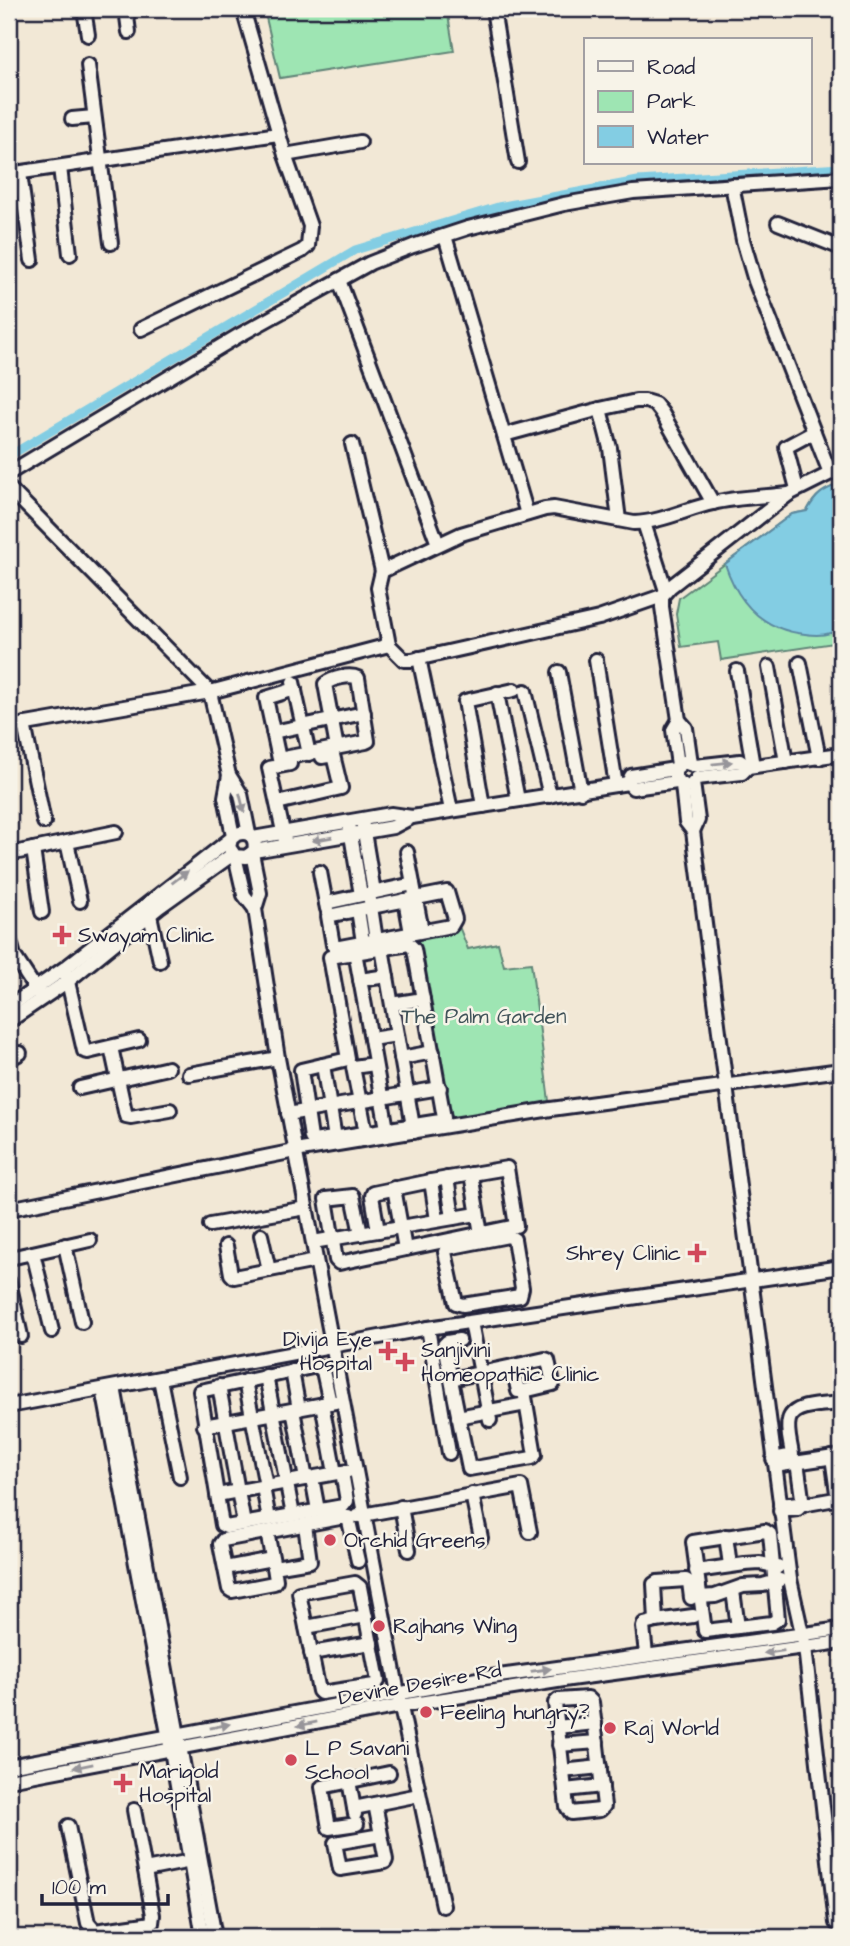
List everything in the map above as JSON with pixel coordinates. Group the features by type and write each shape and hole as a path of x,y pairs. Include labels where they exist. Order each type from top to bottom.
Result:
{"street":[{"path":"84,9 88,35"},
{"path":"126,9 129,32"},
{"path":"141,328 308,246 310,226 278,134 243,9"},
{"path":"493,9 518,162"},
{"path":"88,65 111,243"},
{"path":"72,119 94,117"},
{"path":"32,260 15,173 278,134"},
{"path":"285,155 360,142"},
{"path":"60,167 70,254"},
{"path":"9,473 238,336 370,263 445,236 564,204 606,196 841,178"},
{"path":"352,444 382,571 378,588 389,645 404,660 599,618 664,594 793,491 835,471 814,432 755,281 743,240 732,185"},
{"path":"778,223 841,248"},
{"path":"445,236 527,514"},
{"path":"339,280 438,544"},
{"path":"504,435 636,401 655,404 713,503"},
{"path":"600,409 610,448 619,520"},
{"path":"793,491 786,447 814,432"},
{"path":"9,488 210,692 229,775 241,794 252,844 260,893 255,909 278,1058 332,1346 331,1403 355,1469 399,1699 443,1906"},
{"path":"382,571 461,534 554,508 644,523 713,503 793,491"},
{"path":"644,523 664,594 662,607 679,720 673,730 698,820 693,831 780,1508 789,1572 804,1641 836,1923"},
{"path":"9,727 210,692 389,645"},
{"path":"419,658 451,810"},
{"path":"596,660 622,784"},
{"path":"800,663 819,758"},
{"path":"769,667 786,762"},
{"path":"291,671 309,754"},
{"path":"737,671 751,766"},
{"path":"559,672 581,792"},
{"path":"295,689 266,696 278,759 309,754 337,748 368,741 356,677 328,681 325,686 337,748"},
{"path":"483,806 464,701 497,693 519,690 550,796"},
{"path":"497,693 518,800"},
{"path":"273,732 364,713"},
{"path":"24,724 44,822"},
{"path":"252,844 363,826 391,814 412,817 622,784 634,788 740,761 751,766 841,754"},
{"path":"277,803 341,789 333,755 269,768 285,840"},
{"path":"229,775 225,797 232,838 229,847 234,855 244,895 255,909"},
{"path":"363,826 363,864 368,894 364,909 369,945 387,976 414,1128"},
{"path":"350,828 363,864"},
{"path":"9,854 116,832"},
{"path":"9,1020 154,906 232,838 241,832 252,844"},
{"path":"67,842 80,901"},
{"path":"108,941 154,906 234,855 246,858 252,844"},
{"path":"33,849 42,912"},
{"path":"407,852 413,884 411,899 416,932"},
{"path":"320,872 334,947 413,946 444,1118 414,1128 387,1129 312,1140 301,1070 323,1065 375,1064"},
{"path":"326,903 413,884"},
{"path":"328,916 447,892 455,919 451,926 416,932 330,957 366,1133"},
{"path":"154,906 160,961"},
{"path":"9,937 14,956 39,994"},
{"path":"369,945 360,980 387,1129"},
{"path":"66,974 84,1051 139,1040"},
{"path":"360,980 387,976"},
{"path":"9,1007 39,994"},
{"path":"392,1003 423,999"},
{"path":"340,1011 365,1007"},
{"path":"371,1039 397,1035"},
{"path":"111,1047 126,1116 131,1118 170,1110"},
{"path":"401,1058 433,1052"},
{"path":"188,1074 278,1058"},
{"path":"323,1065 335,1138"},
{"path":"80,1088 168,1068"},
{"path":"9,1209 414,1128 841,1070"},
{"path":"288,1114 440,1088"},
{"path":"368,1232 353,1196 327,1199 325,1202 336,1260 339,1263 369,1257 405,1249 448,1241 516,1226 508,1170 505,1167 376,1191 372,1196 368,1232 369,1257"},
{"path":"471,1174 481,1234"},
{"path":"447,1178 445,1219 448,1241"},
{"path":"431,1181 445,1219"},
{"path":"394,1188 405,1249"},
{"path":"210,1225 306,1208"},
{"path":"313,1242 477,1214"},
{"path":"261,1235 270,1270"},
{"path":"520,1296 459,1305 454,1300 445,1250 449,1246 508,1236 513,1238 522,1288 520,1296 523,1313"},
{"path":"9,1257 90,1240"},
{"path":"65,1245 82,1322"},
{"path":"226,1246 231,1275 234,1277 316,1261"},
{"path":"33,1253 52,1331"},
{"path":"9,1406 428,1328 841,1267"},
{"path":"9,1282 21,1336"},
{"path":"471,1322 489,1416"},
{"path":"428,1328 449,1453"},
{"path":"459,1340 444,1345 467,1466 472,1469 534,1457 525,1397 518,1391 513,1366"},
{"path":"451,1378 548,1360 552,1384 489,1416 458,1417"},
{"path":"245,1381 264,1487 268,1525 276,1582 232,1591 229,1589 220,1544 222,1540 268,1525 293,1515 346,1503 338,1473 331,1403 324,1371 314,1366 219,1386 200,1391 223,1527 244,1524 268,1525 305,1525 521,1486"},
{"path":"292,1371 296,1409 318,1510"},
{"path":"266,1376 293,1515"},
{"path":"160,1379 180,1477"},
{"path":"219,1386 244,1524"},
{"path":"108,1388 184,1796 195,1861 203,1937"},
{"path":"204,1426 331,1403"},
{"path":"774,1462 792,1455 788,1422 793,1413 800,1408 841,1403"},
{"path":"774,1462 837,1457 840,1499 802,1505 798,1503 780,1508"},
{"path":"797,1462 802,1505"},
{"path":"218,1495 355,1469"},
{"path":"517,1469 530,1532"},
{"path":"472,1494 481,1538"},
{"path":"401,1507 408,1550"},
{"path":"349,1518 358,1561"},
{"path":"225,1568 311,1560 305,1525"},
{"path":"769,1532 778,1619 772,1623 705,1631 696,1571 693,1542 769,1532"},
{"path":"726,1536 730,1565"},
{"path":"696,1571 760,1563 774,1574 789,1572"},
{"path":"699,1597 768,1584 774,1574"},
{"path":"656,1621 654,1588 657,1582 683,1579 689,1582 697,1647"},
{"path":"357,1583 378,1677 376,1683 325,1694 319,1691 306,1627 299,1596 302,1592 357,1583"},
{"path":"733,1591 738,1627"},
{"path":"306,1627 366,1616"},
{"path":"646,1654 644,1624 693,1616"},
{"path":"311,1653 370,1637 385,1628"},
{"name":"Devine Desire Rd","path":"399,1699 570,1679 804,1641 841,1629"},
{"name":"Devine Desire Rd","path":"9,1780 174,1742 646,1654 697,1647 804,1641 841,1642"},
{"path":"570,1679 573,1699"},
{"path":"573,1699 591,1699 604,1805 600,1810 568,1812 555,1702 573,1699"},
{"path":"557,1727 595,1723"},
{"name":"Devine Desire Rd","path":"9,1766 174,1742"},
{"path":"559,1745 597,1742"},
{"path":"562,1770 600,1767"},
{"path":"357,1824 329,1828 321,1791 324,1786 390,1773"},
{"path":"349,1781 360,1839"},
{"path":"565,1790 602,1786"},
{"path":"354,1808 419,1796"},
{"path":"375,1804 381,1835 385,1861 340,1869 335,1843 381,1835"},
{"path":"68,1826 88,1923 94,1931 152,1923 134,1810"},
{"path":"145,1870 195,1861"},
{"path":"195,1861 215,1937"}],"green space":[{"path":"264,9 447,9 454,51 280,78"},
{"path":"841,483 841,642 721,660 718,642 681,647 676,614 679,598 792,514 807,511 821,493"},
{"name":"The Palm Garden","path":"460,929 468,949 498,943 504,966 531,963 549,1101 450,1126 415,937"}],"water":[{"path":"841,483 841,627 829,634 810,635 777,627 754,612 745,602 725,564 792,514 807,511 821,493"}],"waterway":[{"path":"9,456 355,250 498,207 638,181 841,168"}],"place":[{"name":"Swayam Clinic","path":"62,935"},
{"name":"Shrey Clinic","path":"697,1253"},
{"name":"Divija Eye Hospital","path":"388,1351"},
{"name":"Sanjivini Homeopathic Clinic","path":"405,1362"},
{"name":"Orchid Greens","path":"330,1540"},
{"name":"Rajhans Wing","path":"379,1626"},
{"name":"Feeling hungry?","path":"426,1712"},
{"name":"Raj World","path":"610,1728"},
{"name":"L P Savani School","path":"291,1760"},
{"name":"Marigold Hospital","path":"123,1783"}]}
